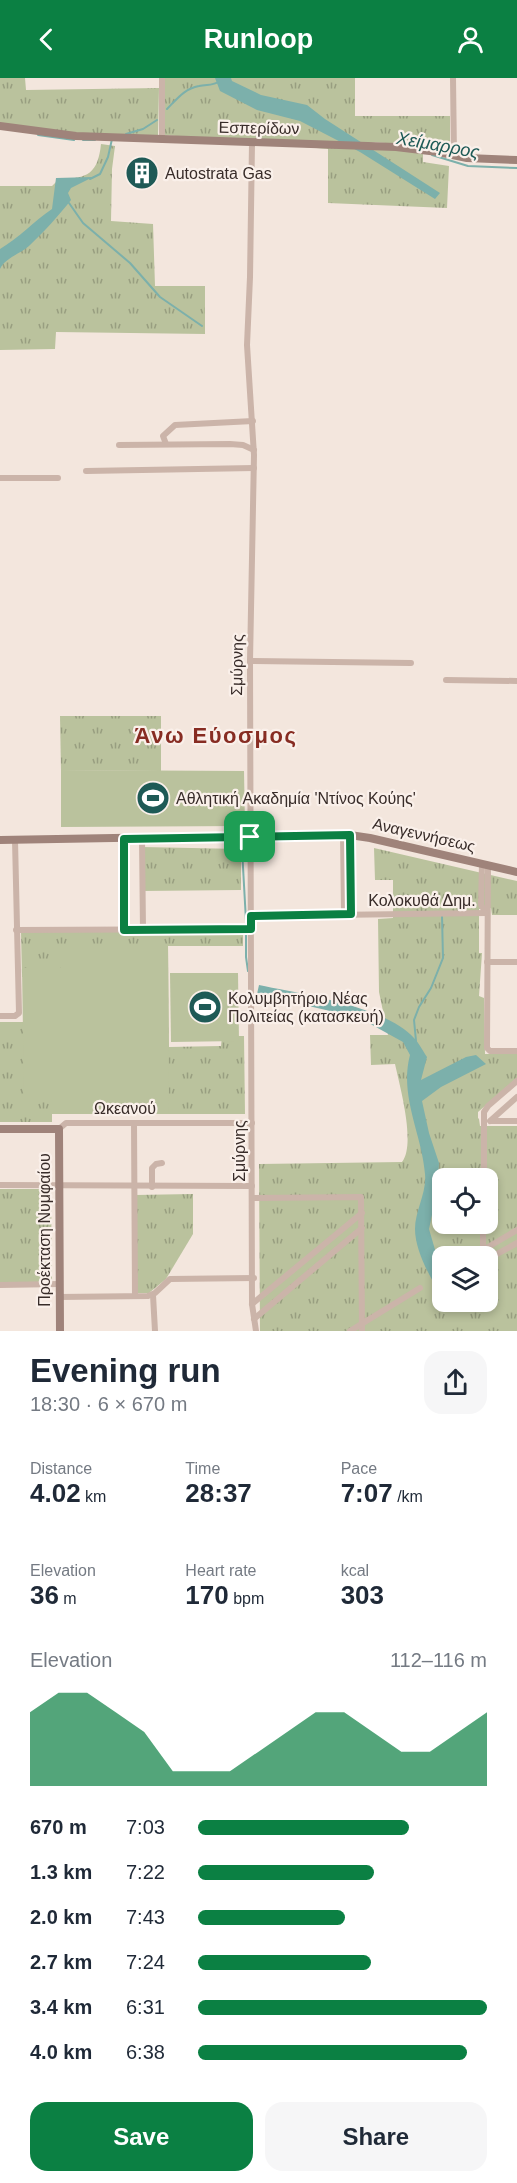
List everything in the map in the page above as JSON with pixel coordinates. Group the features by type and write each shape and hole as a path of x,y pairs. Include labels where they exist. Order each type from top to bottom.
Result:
{"street":[{"path":"162,78 162,140"},
{"path":"453,78 454,155"},
{"name":"Εσπερίδων","path":"0,126 61,135 396,147 480,159 517,160"},
{"name":"Σμύρνης","path":"252,143 247,345 254,450 250,661 250,837 254,1278 252,1304 256,1331"},
{"path":"166,444 163,436 175,425 253,421"},
{"path":"119,445 243,445 254,450"},
{"path":"86,471 254,468"},
{"path":"0,478 58,478"},
{"path":"250,661 411,663"},
{"path":"446,680 517,681"},
{"path":"346,835 347,914"},
{"name":"Αναγεννήσεως","path":"0,840 346,835 517,872"},
{"path":"124,839 124,930"},
{"path":"142,839 143,930"},
{"path":"0,1016 18,1016 15,840"},
{"path":"485,865 481,905 486,913 487,1048 490,1051 517,1051"},
{"name":"Κολοκυθά Δημ.","path":"251,916 486,913"},
{"path":"16,930 251,929"},
{"path":"487,962 517,962"},
{"path":"485,1168 487,1121 484,1112 517,1082"},
{"path":"487,1121 517,1097"},
{"path":"487,1121 517,1121"},
{"name":"Ωκεανού","path":"0,1129 59,1129 66,1123 252,1123"},
{"path":"134,1123 135,1296"},
{"name":"Προέκταση Νυμφαίου","path":"59,1129 60,1331"},
{"path":"152,1187 152,1168 162,1163"},
{"path":"0,1185 252,1186"},
{"path":"252,1198 362,1197 362,1328"},
{"path":"252,1304 362,1213"},
{"path":"254,1319 362,1228"},
{"path":"498,1246 517,1230"},
{"path":"498,1251 517,1243"},
{"path":"59,1297 153,1294 170,1279 254,1278"},
{"path":"0,1285 59,1284"},
{"path":"350,1331 362,1328 420,1288"},
{"path":"153,1294 155,1331"}],"green space":[{"path":"0,78 25,78 26,90 159,88 158,136 61,133 0,123"},
{"path":"164,78 355,78 355,116 450,116 450,147 370,142 423,152 423,162 449,166 447,208 328,203 328,149 165,135"},
{"path":"101,144 115,146 111,221 153,224 155,286 205,286 205,334 56,332 55,349 0,350 0,186 52,186 59,179 84,176 94,168 100,154"},
{"path":"60,716 161,716 161,771 61,770"},
{"name":"Αθλητική Ακαδημία 'Ντίνος Κούης'","path":"61,770 244,771 245,826 61,827"},
{"path":"142,847 241,849 241,890 142,891"},
{"path":"374,848 517,881 517,915 492,915 491,908 479,909 479,953 482,953 479,996 484,998 485,1054 517,1054 517,1078 478,1112 478,1118 480,1126 517,1126 517,1331 260,1331 259,1164 402,1162 406,1154 408,1142 406,1115 395,1064 371,1065 370,1035 388,1035 379,992 378,919 393,918 393,880 375,880"},
{"path":"240,931 243,934 243,946 168,946 169,1047 221,1046 222,1036 244,1036 245,1114 52,1114 52,1122 0,1122 0,1022 30,1022 51,977 22,977 21,932"},
{"path":"61,944 168,944 169,1114 62,1114 62,1095 24,1095 22,968 61,968"},
{"name":"Κολυμβητήριο Νέας Πολιτείας (κατασκευή)","path":"170,973 238,973 239,1041 171,1042"},
{"path":"0,1189 51,1189 52,1284 0,1284"},
{"path":"193,1194 193,1234 166,1279 149,1293 135,1293 135,1195"}],"water":[{"path":"215,78 231,78 232,81 261,95 307,105 440,193 435,199 360,152 300,121 257,110 220,91"},
{"path":"93,177 71,188 68,193 71,200 57,217 29,246 9,259 0,269 0,249 52,209 56,178"},
{"path":"259,985 319,997 383,1017 401,1027 416,1040 427,1057 421,1080 466,1057 476,1055 486,1064 441,1087 422,1101 439,1163 439,1168 432,1168 432,1215 429,1229 434,1246 432,1246 432,1280 416,1238 415,1229 425,1174 407,1085 410,1055 403,1042 365,1021 257,994"}],"waterway":[{"path":"167,109 189,89 218,82"},
{"path":"126,134 143,129 157,120"},
{"path":"38,135 74,140"},
{"path":"90,179 100,174 108,157 112,139"},
{"path":"83,140 95,140"},
{"name":"Χείμαρρος","path":"432,155 468,166 517,168"},
{"path":"69,203 83,223 130,263 160,297 202,326"},
{"path":"242,849 248,971"},
{"path":"416,1041 414,1020 431,988 443,958 442,916"}],"place":[{"name":"Autostrata Gas","path":"142,173"},
{"name":"Αθλητική Ακαδημία 'Ντίνος Κούης'","path":"153,798"},
{"name":"Κολυμβητήριο Νέας Πολιτείας (κατασκευή)","path":"205,1007"}],"district":[{"name":"Άνω Εύοσμος","path":"216,735"}],"route":[{"path":"350,835 351,914 251,916 251,929 124,930 124,839 250,837 350,835"}]}
